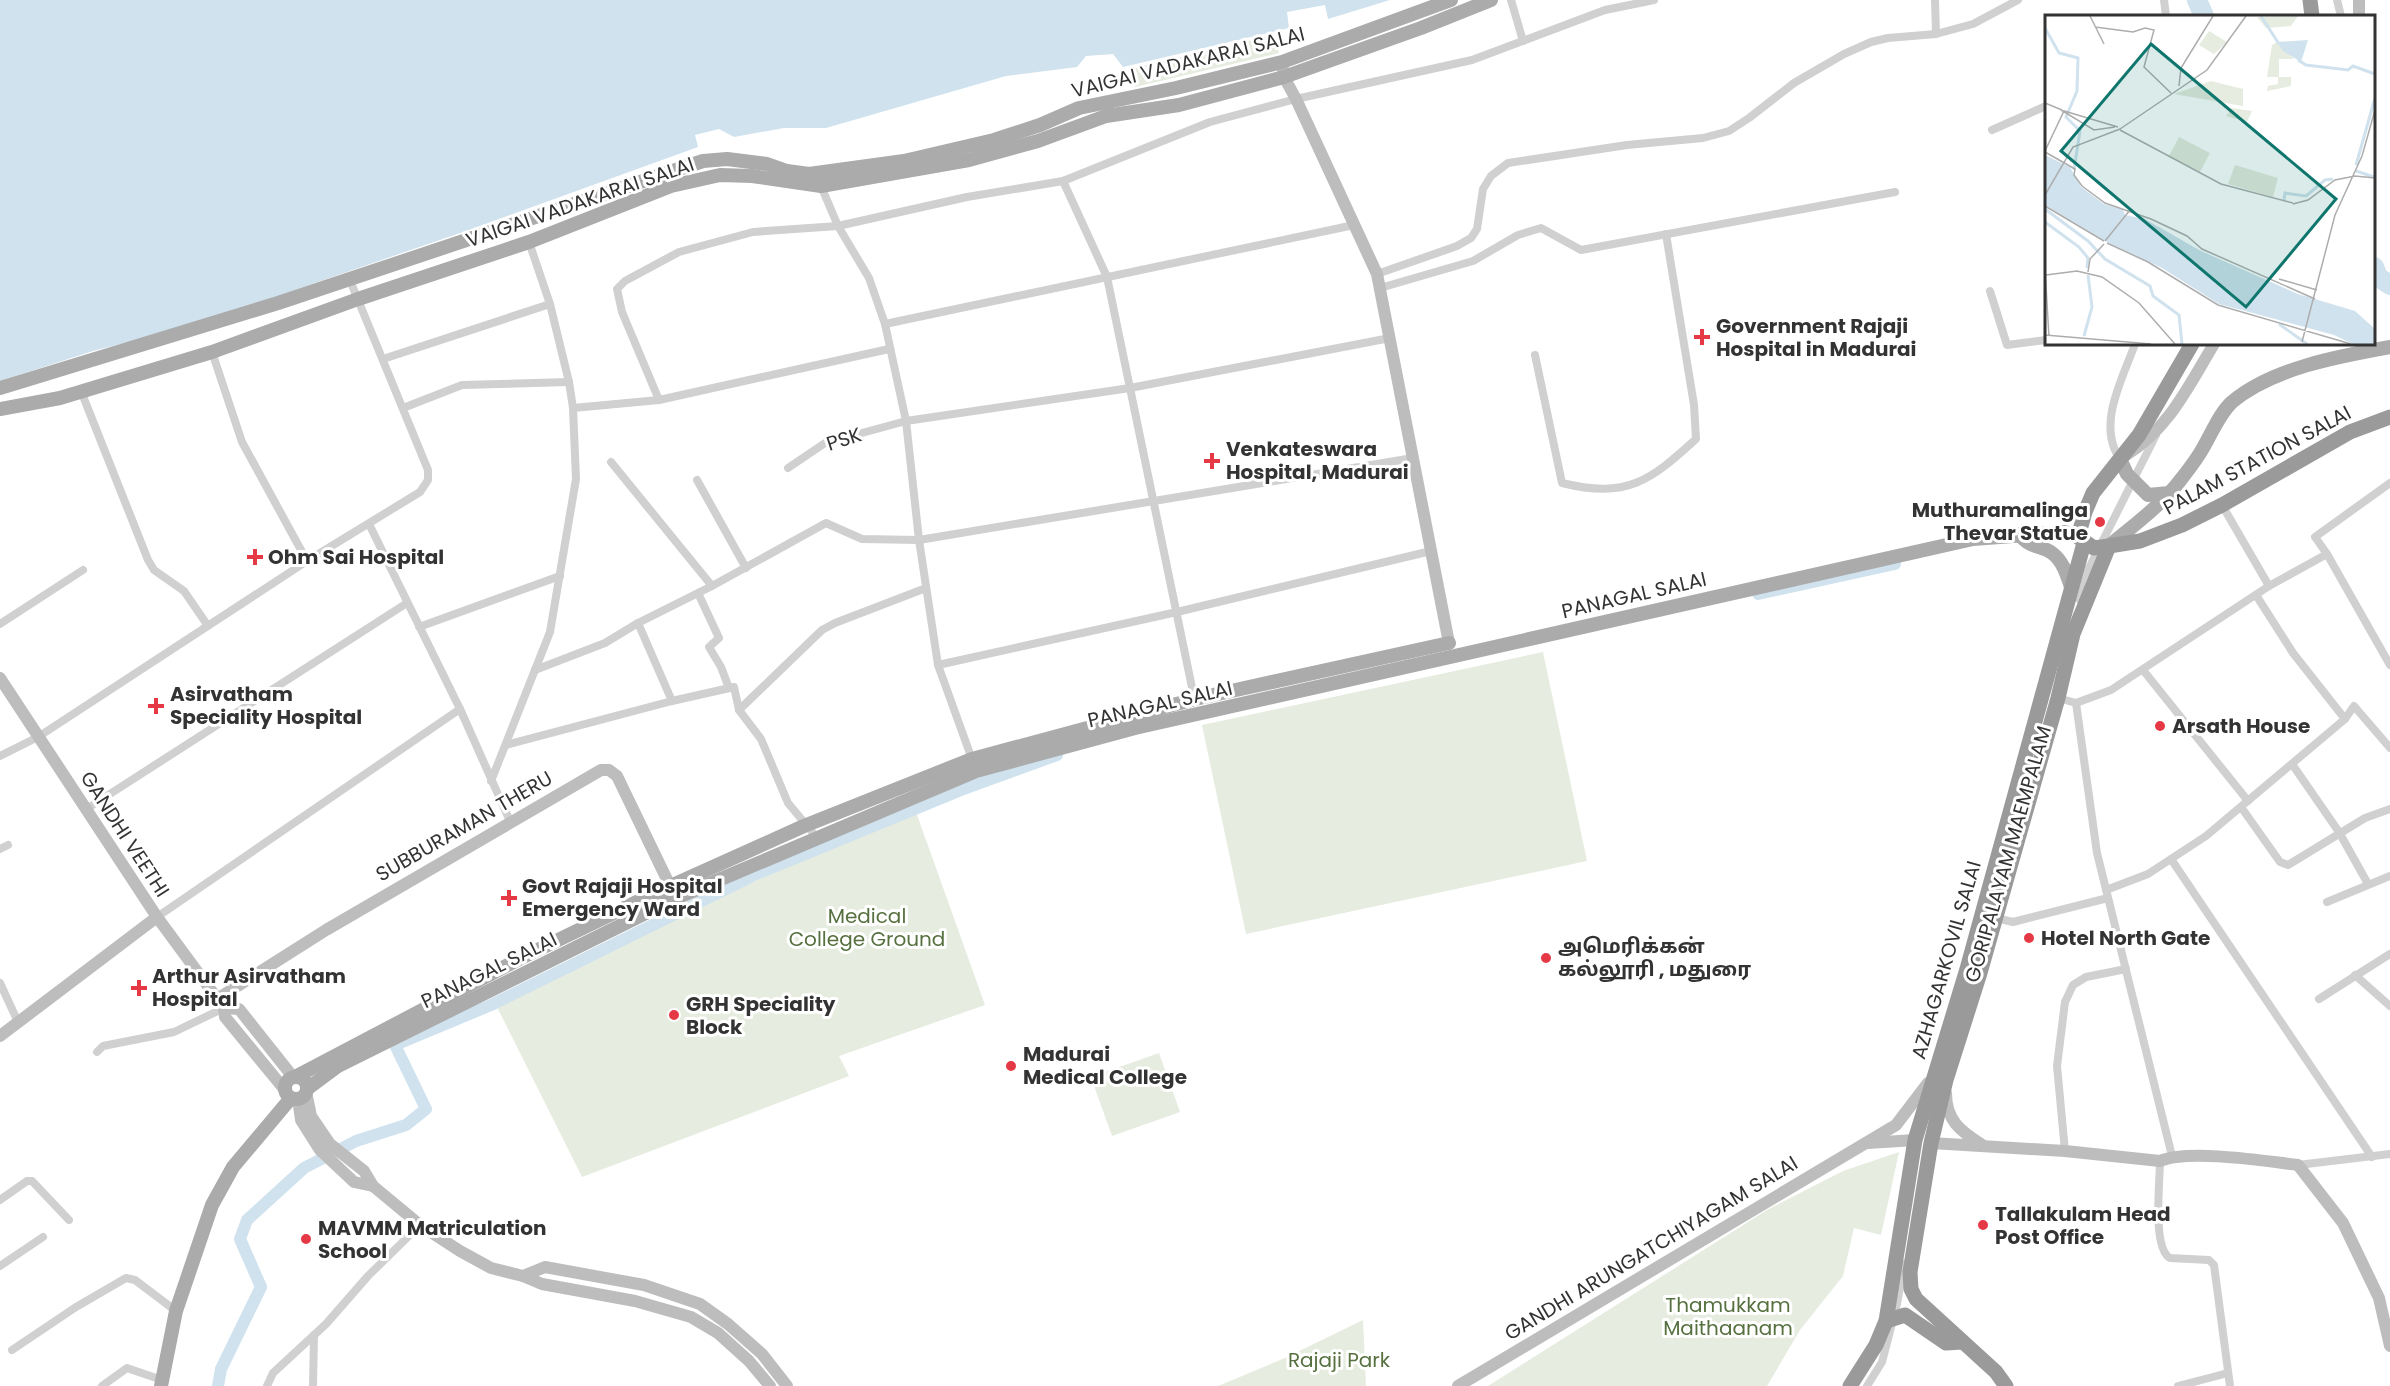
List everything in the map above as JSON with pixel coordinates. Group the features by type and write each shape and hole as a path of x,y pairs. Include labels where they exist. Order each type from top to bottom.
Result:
{"highway":[{"path":"2310,0 2312,15"},
{"name":"AZHAGARKOVIL SALAI","path":"1850,1386 1876,1345 1886,1321 1915,1140 1967,969 2071,587 2085,512 2093,493 2139,435 2191,345"},
{"name":"PALAM STATION SALAI","path":"2081,540 2094,548 2140,542 2222,505 2350,432 2390,417"},
{"name":"AZHAGARKOVIL SALAI","path":"1962,1342 1916,1299 1911,1289 1910,1272 1931,1143 1946,1080 1996,918 2058,698 2073,634 2109,546"},
{"path":"1886,1321 1905,1316 1946,1343 1962,1342 1996,1372 2006,1386"}],"main road":[{"name":"VAIGAI VADAKARAI SALAI","path":"0,387 278,303 703,161 737,160 809,174 893,162 994,140 1040,125 1079,108 1176,88 1282,62 1451,0"},
{"name":"VAIGAI VADAKARAI SALAI","path":"0,409 60,398 212,352 358,299 529,242 671,186 720,175 752,176 821,186 969,160 1038,141 1106,116 1179,105 1284,76 1421,28 1491,0"},
{"path":"2109,546 2169,493 2202,451 2217,422 2232,403 2275,377 2327,360 2390,347"},
{"path":"2120,459 2127,474 2148,495 2169,493"},
{"name":"PANAGAL SALAI","path":"295,1076 523,957 673,892 818,839 974,765 1973,539 2065,532 2081,540"},
{"path":"2019,534 2027,544 2052,553 2065,568 2071,587"},
{"name":"PANAGAL SALAI","path":"162,1383 176,1311 212,1205 232,1167 297,1093 338,1066 673,892 806,826 974,765 1195,699 1449,643"},
{"path":"295,1076 303,1079 297,1093"}],"street":[{"path":"1511,0 1523,41"},
{"path":"658,400 622,312 617,289 625,281 679,252 753,232 838,226 967,197 1063,181 1210,122 1296,99 1472,60 1605,10 1654,0"},
{"path":"1935,0 1936,34"},
{"path":"1377,274 1457,246 1471,238 1477,229 1483,189 1491,176 1508,163 1627,145 1703,138 1729,131 1794,82 1844,54 1871,42 1888,38 1936,34 1973,24 2018,0"},
{"path":"2164,0 2166,15"},
{"path":"2337,0 2341,15"},
{"path":"1282,62 1284,76 1377,274 1449,643"},
{"path":"1992,130 2045,106"},
{"path":"1063,181 1107,277 1198,714"},
{"path":"821,186 838,226 869,278 885,324 906,420 919,540 938,665 974,765"},
{"path":"1380,288 1473,261 1518,236 1541,228 1581,250 1895,192"},
{"path":"885,324 1354,225"},
{"path":"1535,356 1562,483 1583,488 1633,486 1651,477 1696,439 1694,405 1666,234"},
{"path":"491,781 550,632 576,479 573,408 569,382 550,304 529,242"},
{"path":"0,756 38,737 307,561 369,525 420,492 429,480 428,470 349,278"},
{"path":"1990,291 2007,345 2045,340"},
{"path":"383,359 550,304"},
{"name":"PSK","path":"788,468 825,443 906,420 1130,388 1390,338"},
{"path":"2135,345 2116,398 2109,429 2112,448 2120,459 2143,445 2158,432 2175,410 2213,345"},
{"name":"GORIPALAYAM MAEMPALAM","path":"1867,1386 1882,1362 1897,1304 1926,1143 2089,568 2140,464 2206,345"},
{"path":"573,408 658,400 889,349"},
{"path":"212,352 242,442 307,561"},
{"path":"403,408 462,385 569,382"},
{"path":"81,391 148,560 154,570 184,591 208,626"},
{"path":"535,670 605,643 638,623 746,568 826,523 856,538 919,540 1413,458"},
{"path":"611,462 712,586"},
{"path":"697,480 746,568"},
{"path":"2390,483 2315,537 2390,665"},
{"path":"2222,505 2270,586"},
{"path":"369,525 460,709 510,821"},
{"path":"938,665 1177,612 1431,551"},
{"path":"2058,698 2076,703 2112,690 2270,586 2327,554"},
{"path":"0,624 83,570"},
{"path":"419,627 560,576"},
{"path":"739,710 822,630 926,588"},
{"path":"698,593 719,638 709,647 721,667 729,688"},
{"path":"2256,596 2294,653 2344,719"},
{"path":"85,810 407,603"},
{"path":"638,623 672,701"},
{"path":"2143,670 2245,804 2283,864 2294,863 2339,832 2365,818 2390,809"},
{"name":"GANDHI VEETHI","path":"0,678 157,917 220,1003 225,1017 297,1093"},
{"path":"506,745 734,687 739,710 761,739 788,803 818,839"},
{"path":"2076,703 2097,853 2126,969 2166,1158 2159,1231 2161,1248 2165,1256 2170,1258 2209,1260 2214,1265 2230,1386"},
{"path":"1996,918 2013,922 2107,894 2148,874 2206,837 2344,719 2354,706 2390,748"},
{"path":"0,1036 157,917 460,709"},
{"path":"2292,764 2339,832 2368,884"},
{"name":"SUBBURAMAN THERU","path":"220,1003 326,930 600,770 609,771 617,776 622,784 673,892"},
{"path":"2171,859 2372,1157"},
{"path":"2327,902 2390,876"},
{"path":"2319,999 2390,954"},
{"path":"2065,1151 2057,1066 2065,1002 2073,985 2086,977 2126,969"},
{"path":"2355,975 2390,1006"},
{"path":"0,983 18,1022"},
{"path":"97,1052 104,1046 174,1032 220,1003"},
{"name":"GANDHI VEETHI","path":"220,1003 239,1009 295,1076"},
{"name":"GANDHI ARUNGATCHIYAGAM SALAI","path":"1458,1386 1896,1125 1923,1093 1938,1066"},
{"path":"1946,1080 1948,1114 1964,1133 1985,1146"},
{"path":"297,1093 333,1162 354,1182 373,1186"},
{"name":"GANDHI ARUNGATCHIYAGAM SALAI","path":"1864,1144 1915,1140"},
{"path":"1931,1143 2166,1158 2239,1158 2298,1165 2390,1154"},
{"path":"325,1147 345,1156 364,1172 373,1186 420,1225 490,1268 523,1276 542,1284 635,1301 691,1317 718,1332 750,1361 770,1386"},
{"path":"2298,1165 2343,1223 2379,1298 2390,1346"},
{"path":"0,1200 27,1181 32,1181 69,1220"},
{"path":"267,1386 273,1373 314,1335 368,1276 420,1225"},
{"path":"0,1266 43,1237"},
{"path":"523,1276 545,1267 644,1285 700,1304 728,1324 762,1354 787,1386"},
{"path":"12,1350 76,1307 126,1278 135,1281 176,1311"},
{"path":"313,1386 314,1335"},
{"path":"102,1386 127,1368 162,1383"},
{"path":"2178,1386 2228,1373"}],"green space":[{"path":"1274,35 1279,53 1135,87 1130,69"},
{"path":"1543,652 1587,861 1246,934 1202,725"},
{"name":"Medical College Ground","path":"916,812 985,1005 839,1056 849,1076 582,1177 497,1007 748,884"},
{"path":"1159,1053 1180,1112 1112,1136 1091,1077"},
{"name":"Thamukkam Maithaanam","path":"1899,1152 1881,1235 1854,1228 1843,1276 1800,1330 1767,1386 1488,1386 1767,1210 1843,1171"},
{"name":"Rajaji Park","path":"1363,1320 1366,1386 1218,1386 1285,1358"}],"water":[{"path":"0,0 1390,0 1328,19 1325,5 1287,12 1289,28 1123,67 1113,54 1086,56 1077,67 1006,76 826,128 784,128 734,137 719,129 695,135 698,147 463,232 187,327 93,351 0,381"}],"waterway":[{"path":"2197,0 2204,15"},
{"path":"2375,270 2378,277 2390,285"},
{"path":"1758,594 1895,564"},
{"path":"218,1386 221,1369 261,1287 240,1239 247,1220 304,1168 356,1141 406,1125 426,1109 395,1045 491,1005 754,875 966,788 1057,755"}],"place":[{"name":"Government Rajaji Hospital in Madurai","path":"1702,337"},
{"name":"Venkateswara Hospital, Madurai","path":"1212,461"},
{"name":"Muthuramalinga Thevar Statue","path":"2100,522"},
{"name":"Ohm Sai Hospital","path":"255,557"},
{"name":"Asirvatham Speciality Hospital","path":"156,706"},
{"name":"Arsath House","path":"2160,726"},
{"name":"Govt Rajaji Hospital Emergency Ward","path":"509,898"},
{"name":"Hotel North Gate","path":"2029,938"},
{"name":"அமெரிக்கன் கல்லூரி , மதுரை","path":"1546,958"},
{"name":"Arthur Asirvatham Hospital","path":"139,988"},
{"name":"GRH Speciality Block","path":"674,1015"},
{"name":"Madurai Medical College","path":"1011,1066"},
{"name":"Tallakulam Head Post Office","path":"1983,1225"},
{"name":"MAVMM Matriculation School","path":"306,1239"}]}
